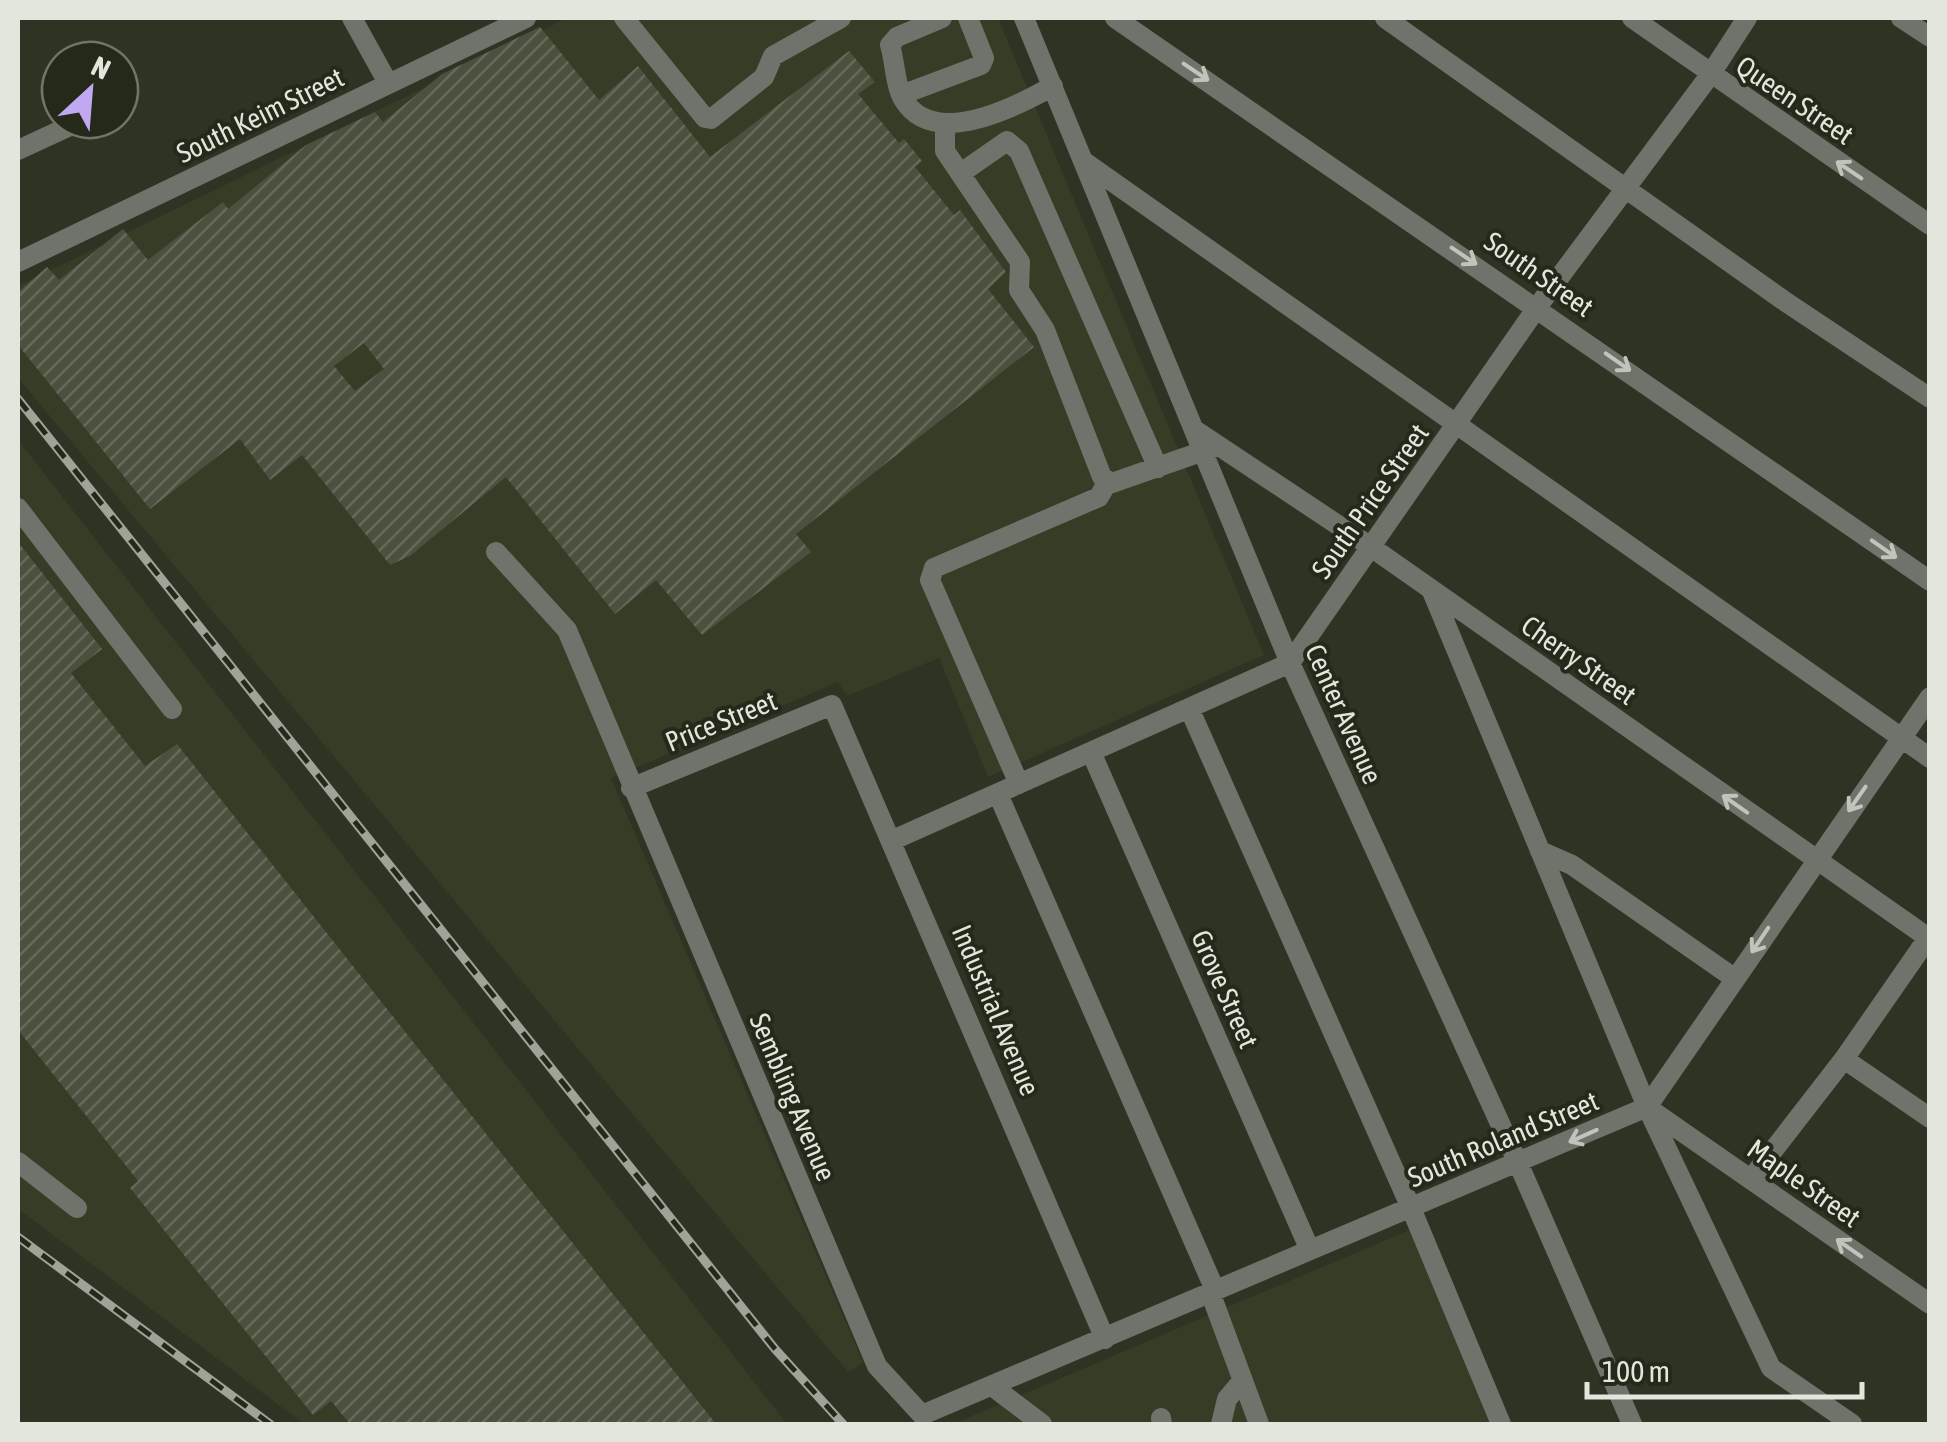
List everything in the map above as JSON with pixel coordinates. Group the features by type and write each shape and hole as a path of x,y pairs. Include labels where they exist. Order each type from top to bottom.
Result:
{"street":[{"path":"352,18 388,83"},
{"name":"South Keim Street","path":"18,261 526,18"},
{"path":"624,18 705,118 711,119 764,76 773,56 841,18"},
{"path":"942,18 896,37 890,45 901,96 917,116 945,126 1026,102 1052,86"},
{"path":"901,96 980,66 984,58 968,18"},
{"name":"Center Avenue","path":"1024,18 1196,430 1211,448 1290,663 1519,1165 1632,1424"},
{"name":"South Street","path":"1115,18 1538,306 1930,581"},
{"path":"1385,18 1930,398"},
{"name":"Queen Street","path":"1632,18 1930,225"},
{"name":"South Price Street","path":"1290,663 1538,306 1710,75 1747,18"},
{"path":"1901,18 1930,37"},
{"path":"945,126 945,151 1020,262 1019,290 1045,330 1102,476 1108,481"},
{"path":"960,173 1007,141 1019,151 1158,468"},
{"path":"1084,162 1454,427 1930,758"},
{"path":"1019,784 930,580 934,568 1099,497 1108,481 1211,448"},
{"name":"Cherry Street","path":"1211,448 1371,547 1929,938"},
{"path":"18,508 172,709"},
{"name":"Sembling Avenue","path":"496,552 567,630 878,1366 922,1415"},
{"path":"1431,589 1647,1107 1771,1368 1852,1424"},
{"path":"894,840 1290,663"},
{"path":"1647,1107 1930,697"},
{"name":"Price Street","path":"632,788 832,705"},
{"name":"Industrial Avenue","path":"832,705 894,840 1105,1339"},
{"path":"1189,708 1411,1208 1502,1424"},
{"name":"Grove Street","path":"1092,752 1309,1248"},
{"path":"998,794 1213,1291 1259,1424"},
{"path":"1540,851 1572,865 1734,978"},
{"path":"1750,1179 1844,1058 1929,938"},
{"path":"1844,1058 1930,1118"},
{"name":"South Roland Street","path":"922,1415 1309,1248 1519,1165 1647,1107"},
{"name":"Maple Street","path":"1647,1107 1930,1304"},
{"path":"18,1162 77,1208"},
{"path":"1220,1424 1227,1398 1243,1380"},
{"path":"992,1386 1042,1424"}],"shaded area":[{"path":"567,18 998,18 1264,655 988,777 939,658 847,696 838,682 611,778 863,1362 848,1372 18,378 18,286"},
{"path":"18,440 787,1424 304,1424 18,1209"},
{"path":"1414,1228 1495,1424 953,1424"}],"building":[{"path":"540,27 599,100 638,66 710,157 849,51 875,82 858,94 899,143 904,139 922,161 915,167 954,215 960,210 1006,272 988,289 1034,347 796,534 811,552 702,635 656,580 615,614 506,477 410,556 390,565 302,455 270,480 240,439 150,509 18,345 18,292 47,267 59,280 123,229 148,260 223,202 228,209 306,145 375,112 383,122 442,74","holes":["364,343 384,369 355,391 334,366"]},
{"path":"18,542 102,649 71,673 145,766 177,744 716,1424 350,1424 331,1401 313,1415 130,1188 138,1181 18,1030"}],"railway":[{"path":"18,399 775,1349 843,1424"},
{"path":"18,1237 270,1424"}]}
